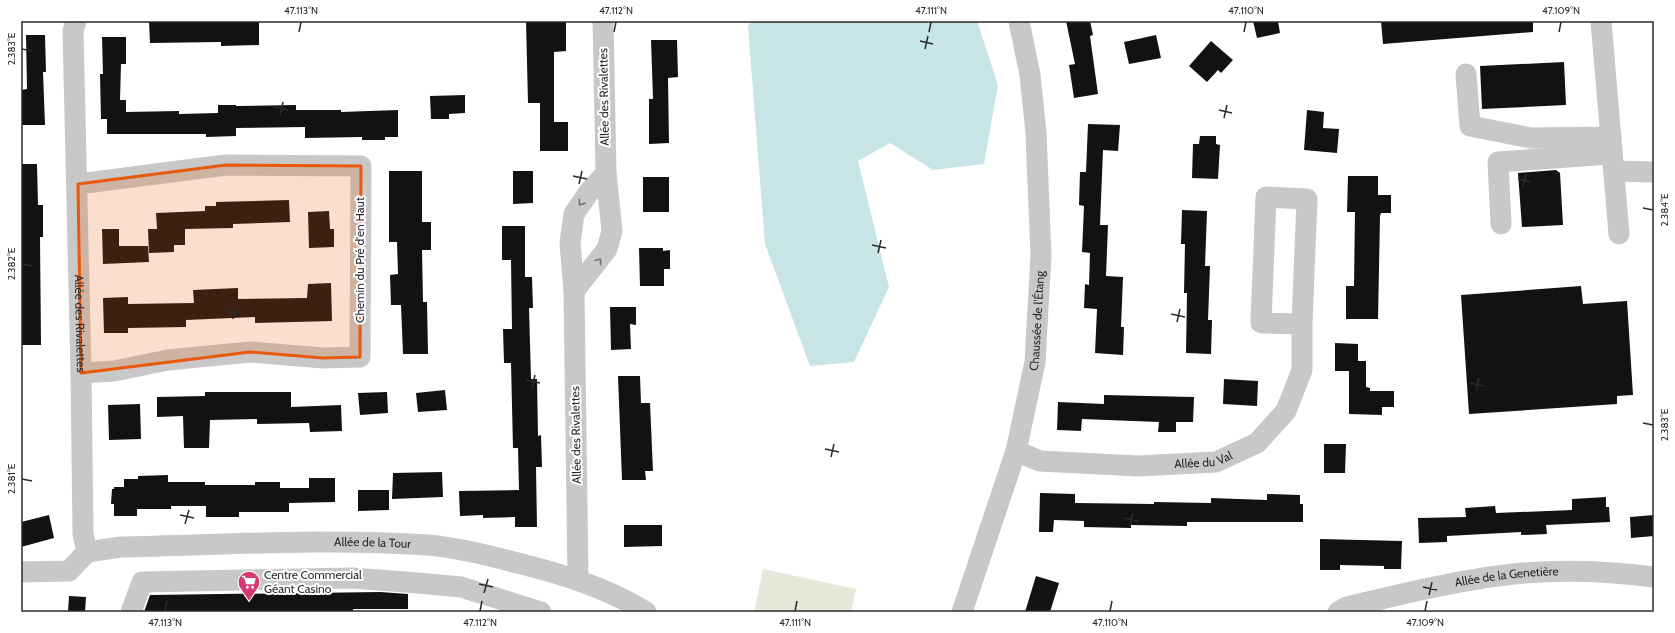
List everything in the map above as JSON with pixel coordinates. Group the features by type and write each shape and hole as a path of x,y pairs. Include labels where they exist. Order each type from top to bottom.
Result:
{"street":[{"name":"Allée des Rivalettes","path":"76,21 73,31 78,184 83,534 87,552"},
{"name":"Allée des Rivalettes","path":"574,291 608,249 612,231 606,173 603,21"},
{"name":"Chaussée de l'Étang","path":"962,612 1016,452 1035,362 1041,255 1036,132 1030,75 1019,21"},
{"path":"1601,21 1619,234"},
{"path":"1466,74 1470,126 1612,153 1654,172"},
{"path":"1501,224 1498,162 1612,153"},
{"name":"Chemin du Pré d'en Haut","path":"78,184 226,165 361,166 360,357 323,358 250,352 168,360 114,370 81,373"},
{"name":"Allée des Rivalettes","path":"578,579 574,291 570,243 574,214 589,192 606,173"},
{"name":"Allée du Val","path":"1016,452 1040,461 1138,466 1216,462 1257,443 1286,411 1302,370 1302,324 1307,199 1266,197 1261,323 1302,324"},
{"name":"Allée de la Tour","path":"87,552 121,547 349,542 428,546 491,556 578,579 612,594 646,612"},
{"path":"21,572 69,571 87,552"},
{"name":"Allée de la Genetière","path":"1338,612 1347,607 1436,586 1515,574 1566,571 1626,573 1654,577"},
{"path":"132,612 142,582 352,578 461,588 541,612"}],"highlighted area":[{"path":"226,165 361,166 360,357 323,358 250,352 81,373 78,184"}],"shaded area":[{"path":"763,569 856,589 851,612 754,612"}],"water":[{"path":"750,21 977,21 998,85 984,164 933,170 890,143 858,161 889,287 854,362 810,366 765,244 748,27"}],"building":[{"path":"149,21 259,22 259,45 221,46 221,42 150,43"},
{"path":"526,21 566,21 566,51 554,52 554,122 568,122 568,151 540,151 540,103 528,103"},
{"path":"1066,21 1090,21 1093,35 1090,36 1098,94 1074,98 1069,65 1075,64"},
{"path":"1253,21 1278,21 1280,33 1257,38"},
{"path":"1381,21 1533,21 1533,32 1383,44"},
{"path":"26,35 45,35 46,72 43,72 45,125 22,125 21,90 27,89"},
{"path":"1156,35 1161,58 1129,64 1124,42"},
{"path":"102,37 126,37 126,64 121,64 120,100 126,100 126,112 179,111 179,114 218,113 218,105 296,105 296,110 341,110 341,112 398,110 398,137 385,137 385,140 362,140 362,137 305,138 305,127 236,128 236,136 206,137 206,134 107,134 107,119 101,119 100,74 103,74"},
{"path":"651,40 677,40 678,77 668,78 669,143 649,144 649,99 653,99"},
{"path":"1211,41 1233,60 1221,73 1218,70 1207,82 1189,66"},
{"path":"1564,62 1566,105 1482,109 1480,66"},
{"path":"465,95 465,113 449,114 449,119 431,119 430,96"},
{"path":"1307,110 1324,112 1323,128 1339,129 1337,153 1304,150"},
{"path":"1088,124 1120,125 1118,151 1103,150 1100,225 1108,225 1106,276 1123,277 1121,327 1124,327 1123,355 1095,353 1097,309 1084,308 1085,284 1089,285 1090,253 1082,252 1084,206 1079,205 1080,172 1086,172"},
{"path":"1200,136 1216,136 1216,144 1220,145 1218,179 1192,178 1193,144 1199,144"},
{"path":"21,164 37,164 38,205 43,205 43,237 40,237 41,345 21,345"},
{"path":"1556,170 1560,173 1563,225 1522,227 1518,173"},
{"path":"389,171 422,171 422,222 431,222 431,250 422,250 423,302 427,302 428,354 403,354 401,305 391,305 390,275 398,274 397,242 389,242"},
{"path":"513,171 533,171 533,203 513,204"},
{"path":"1348,176 1378,176 1378,195 1391,195 1391,213 1381,213 1380,216 1378,319 1346,319 1346,286 1354,286 1355,212 1347,212"},
{"path":"643,177 669,177 669,212 643,212"},
{"path":"289,200 290,222 233,224 233,228 185,229 185,245 174,245 174,252 149,253 148,229 157,229 156,213 205,211 205,206 216,206 216,202"},
{"path":"1182,210 1207,211 1205,266 1210,266 1208,320 1212,320 1211,354 1186,353 1187,293 1184,293 1185,244 1181,244"},
{"path":"329,211 330,229 334,229 334,247 309,248 308,212"},
{"path":"502,226 525,226 525,277 532,277 533,308 529,308 531,379 537,379 538,436 541,435 542,467 536,467 537,527 515,527 515,517 483,518 483,515 460,516 459,491 519,490 518,448 513,448 511,363 504,363 503,329 512,329 511,260 502,260"},
{"path":"102,229 119,229 119,246 148,246 149,262 103,264"},
{"path":"639,248 663,248 663,251 670,250 670,269 664,269 664,286 640,286"},
{"path":"331,283 332,321 255,323 255,317 186,320 186,327 128,328 128,333 104,333 103,298 128,297 128,304 194,303 193,290 238,288 238,299 307,298 308,284"},
{"path":"1581,286 1583,304 1627,301 1633,395 1617,396 1617,404 1469,414 1461,295"},
{"path":"610,307 636,307 636,325 630,324 631,349 611,350"},
{"path":"1335,343 1358,344 1358,361 1366,361 1366,387 1370,388 1370,391 1394,391 1394,407 1382,407 1382,415 1349,414 1349,371 1335,371"},
{"path":"618,376 640,376 641,403 650,403 653,471 645,471 646,480 622,480"},
{"path":"1224,379 1258,381 1257,406 1223,404"},
{"path":"445,390 447,410 418,412 416,393"},
{"path":"205,392 291,392 291,407 341,405 342,431 310,432 309,423 257,424 257,419 210,420 209,448 184,448 183,416 157,417 157,397 205,396"},
{"path":"387,392 388,413 360,415 358,393"},
{"path":"1104,395 1194,397 1193,422 1176,422 1176,432 1158,432 1159,422 1082,419 1081,431 1057,430 1058,402 1104,404"},
{"path":"140,404 141,439 109,440 108,405"},
{"path":"1324,444 1346,444 1345,473 1324,473"},
{"path":"442,472 443,497 392,499 393,473"},
{"path":"168,475 168,482 205,482 205,485 255,485 255,482 280,482 280,488 309,488 309,478 335,478 335,502 289,503 289,512 239,512 239,517 206,517 206,506 171,506 171,509 137,509 137,516 114,516 114,504 111,504 112,489 114,489 114,487 124,487 124,479 138,479 138,476"},
{"path":"358,490 389,490 389,510 358,511"},
{"path":"1040,493 1075,494 1075,503 1154,504 1154,502 1211,503 1211,498 1267,500 1267,494 1300,495 1300,504 1303,504 1303,522 1187,522 1187,526 1131,525 1131,528 1084,527 1084,521 1054,520 1053,532 1039,532"},
{"path":"1606,497 1606,507 1609,507 1610,522 1546,525 1547,534 1521,535 1521,532 1447,536 1447,542 1419,543 1418,518 1466,517 1465,508 1495,506 1496,513 1572,510 1572,499"},
{"path":"49,515 54,538 21,547 21,522"},
{"path":"1654,515 1654,536 1631,538 1630,517"},
{"path":"624,525 662,525 662,546 624,547"},
{"path":"1320,539 1402,541 1401,569 1384,569 1384,566 1340,565 1340,570 1320,570"},
{"path":"1036,576 1059,583 1050,612 1025,612"},
{"name":"Centre Commercial Géant Casino","path":"380,592 408,594 408,609 353,609 353,612 144,612 150,595"},
{"path":"69,596 86,597 85,612 68,612"}],"place":[{"name":"Centre Commercial Géant Casino","path":"249,602"}]}
